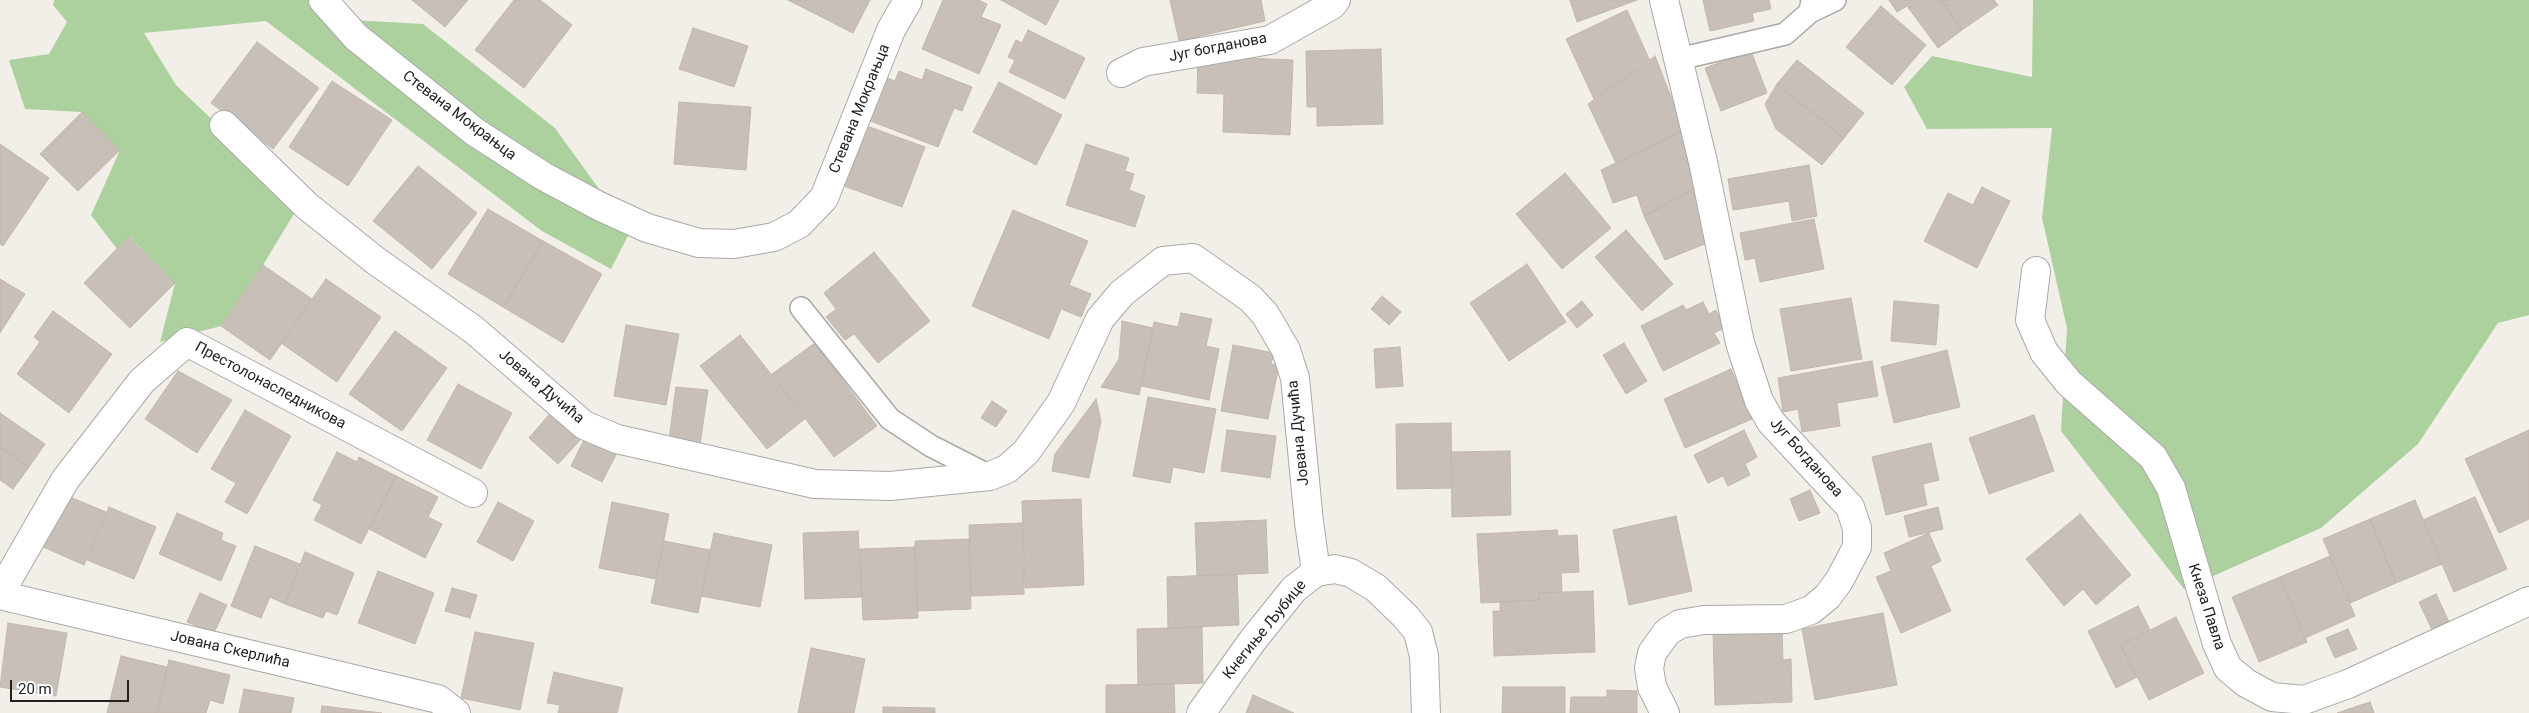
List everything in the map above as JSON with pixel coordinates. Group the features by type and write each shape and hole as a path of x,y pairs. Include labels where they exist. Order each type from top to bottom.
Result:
{"street":[{"name":"Стевана Мокрањца","path":"323,0 356,37 475,132 543,176 599,206 647,228 699,243 734,244 774,237 799,224 824,198 891,30 908,0"},
{"name":"Југ богданова","path":"1121,73 1142,62 1270,40 1332,5 1336,0"},
{"name":"Југ Богданова","path":"1664,0 1679,59 1740,343 1760,401 1772,422 1850,507 1857,528 1857,547 1839,581 1827,598 1811,610 1786,619 1704,620 1680,624 1666,632 1652,653 1649,668 1652,687 1665,713"},
{"name":"Јована Дучића","path":"224,125 307,206 376,261 474,330 584,424 617,439 815,484 890,486 990,476 1007,469 1026,452 1061,403 1100,319 1122,293 1164,262 1193,258 1250,298 1265,314 1286,350 1295,378 1309,522 1316,572"},
{"name":"Кнеза Павла","path":"2036,270 2030,320 2044,352 2069,382 2153,457 2171,488 2216,644 2228,668 2246,683 2272,697 2304,700 2348,684 2529,601"},
{"name":"Престолонаследникова","path":"0,594 65,480 142,381 187,342 473,493"},
{"name":"Кнегиње Љубице","path":"1201,713 1253,640 1294,589 1316,572 1334,569 1351,573 1376,588 1406,617 1418,632 1424,656 1426,713"},
{"name":"Јована Скерлића","path":"0,594 438,699 456,713"}],"lane":[{"path":"1679,59 1785,34 1811,6 1835,0"},
{"path":"801,308 890,419 931,446 990,476"}],"green space":[{"path":"54,0 317,0 333,19 423,24 555,128 630,232 611,269 542,231 266,21 144,33 176,85 300,204 263,265 221,326 160,342 175,283 129,237 117,249 91,215 120,150 82,112 25,109 9,60 49,54 67,22 53,5"},
{"path":"2033,0 2529,0 2529,315 2498,323 2418,444 2321,528 2184,589 2061,431 2067,328 2042,218 2052,128 1927,129 1904,87 1932,56 2032,77"}],"building":[{"path":"412,0 468,0 445,27"},
{"path":"514,0 540,0 572,25 524,88 475,50"},
{"path":"788,0 870,0 853,33"},
{"path":"943,0 978,0 987,4 981,17 1001,25 979,74 922,49"},
{"path":"1001,0 1059,0 1046,25"},
{"path":"1170,0 1261,0 1265,21 1179,41"},
{"path":"1570,0 1637,0 1577,22"},
{"path":"1703,0 1769,0 1771,9 1752,13 1754,21 1710,31"},
{"path":"1889,0 1941,0 1962,30 1938,48 1907,6 1897,12"},
{"path":"1941,0 1994,0 1998,5 1962,30"},
{"path":"1881,6 1926,45 1892,85 1846,47"},
{"path":"1627,10 1650,61 1594,99 1566,39"},
{"path":"693,28 748,46 734,87 679,69"},
{"path":"1028,30 1085,58 1065,99 1009,72 1015,60 1008,57 1016,40 1022,43"},
{"path":"257,42 319,88 273,149 211,103"},
{"path":"1381,49 1383,124 1317,126 1317,107 1307,107 1306,51"},
{"path":"1751,51 1767,93 1721,111 1705,68"},
{"path":"1198,56 1293,60 1290,135 1223,132 1224,94 1197,93"},
{"path":"1655,56 1684,130 1616,163 1588,104"},
{"path":"1797,60 1864,113 1844,138 1777,84"},
{"path":"926,69 972,87 962,111 954,108 938,147 868,120 885,77 895,81 899,71 922,80"},
{"path":"332,81 392,120 348,186 289,147"},
{"path":"999,82 1062,115 1036,165 973,132"},
{"path":"1777,84 1844,138 1822,165 1776,129 1765,104"},
{"path":"679,102 751,107 746,170 674,164"},
{"path":"82,112 120,150 78,191 40,154"},
{"path":"864,125 925,147 902,207 841,185"},
{"path":"1684,130 1702,185 1644,216 1637,195 1613,203 1601,170"},
{"path":"0,144 49,178 3,246 0,244"},
{"path":"1086,144 1129,158 1125,171 1134,174 1129,190 1145,196 1135,227 1066,205"},
{"path":"1809,165 1817,216 1792,221 1789,201 1733,210 1728,179"},
{"path":"418,166 477,213 432,269 373,221"},
{"path":"1565,173 1611,228 1562,269 1516,214"},
{"path":"1702,185 1712,241 1665,260 1644,216"},
{"path":"1982,187 2010,201 1977,268 1924,241 1948,193 1973,205"},
{"path":"488,209 543,241 503,307 448,274"},
{"path":"1013,210 1088,241 1069,285 1091,294 1081,317 1061,309 1049,339 972,306"},
{"path":"1814,219 1824,269 1760,282 1755,258 1745,260 1740,233"},
{"path":"1626,230 1673,284 1642,311 1595,257"},
{"path":"128,237 175,283 130,328 84,283"},
{"path":"543,241 602,274 563,343 503,307"},
{"path":"874,252 930,321 878,363 854,334 845,340 826,317 836,309 824,293"},
{"path":"1527,264 1566,322 1509,361 1470,303"},
{"path":"263,265 312,299 270,360 221,326"},
{"path":"0,279 25,294 0,333"},
{"path":"326,279 381,317 337,382 281,343"},
{"path":"1382,296 1401,312 1389,325 1371,309"},
{"path":"1851,298 1862,359 1791,371 1780,309"},
{"path":"1582,301 1593,315 1577,328 1566,314"},
{"path":"1894,301 1939,305 1936,345 1891,341"},
{"path":"1703,302 1709,314 1716,310 1725,328 1714,333 1720,343 1663,371 1641,326 1683,305 1686,310"},
{"path":"53,311 112,354 69,413 17,374 40,342 34,337"},
{"path":"1181,313 1212,319 1206,346 1219,349 1209,400 1141,386 1154,322 1178,327"},
{"path":"1122,321 1153,328 1139,395 1101,387 1119,359"},
{"path":"626,325 679,334 666,405 614,396"},
{"path":"395,331 447,368 402,431 349,394"},
{"path":"740,335 806,418 767,449 700,366"},
{"path":"815,343 877,426 834,457 772,374"},
{"path":"1624,343 1647,381 1626,394 1603,355"},
{"path":"1233,345 1274,353 1271,364 1279,365 1268,419 1221,411"},
{"path":"1400,347 1403,386 1376,388 1374,349"},
{"path":"1947,350 1960,407 1894,423 1881,367"},
{"path":"1872,361 1878,396 1837,403 1840,426 1802,432 1798,409 1783,412 1778,378"},
{"path":"1731,369 1752,419 1685,448 1664,399"},
{"path":"178,371 232,400 197,453 145,419"},
{"path":"458,384 512,413 481,469 427,440"},
{"path":"676,387 708,390 700,444 669,439"},
{"path":"1148,397 1216,409 1204,473 1173,467 1170,483 1133,476"},
{"path":"1096,399 1101,421 1089,478 1052,471 1055,454"},
{"path":"992,401 1007,411 996,427 981,418"},
{"path":"245,410 291,436 247,514 225,502 236,483 211,469"},
{"path":"553,410 583,437 558,464 529,438"},
{"path":"0,413 45,444 29,467 0,447"},
{"path":"2034,415 2054,471 1989,494 1969,438"},
{"path":"1451,423 1452,488 1397,489 1396,424"},
{"path":"1227,430 1276,436 1270,478 1221,471"},
{"path":"1744,430 1757,457 1745,464 1750,475 1728,486 1723,476 1708,483 1694,455"},
{"path":"2529,430 2529,519 2499,533 2465,459"},
{"path":"587,434 618,451 602,482 571,466"},
{"path":"1931,443 1939,480 1923,484 1927,505 1886,515 1872,457"},
{"path":"0,447 29,467 13,489 0,480"},
{"path":"1510,451 1511,515 1452,517 1451,452"},
{"path":"337,452 357,462 359,457 396,476 361,544 314,520 322,505 313,500"},
{"path":"396,476 438,497 428,517 442,524 425,558 369,529"},
{"path":"1810,490 1820,513 1799,521 1790,499"},
{"path":"63,494 106,512 84,565 41,546"},
{"path":"2475,497 2507,569 2454,592 2423,520"},
{"path":"1081,499 1084,585 1025,588 1022,501"},
{"path":"2415,500 2442,564 2396,583 2370,519"},
{"path":"498,502 534,521 513,561 477,542"},
{"path":"612,502 669,514 656,579 599,568"},
{"path":"109,507 156,527 134,579 87,560"},
{"path":"1938,507 1943,529 1909,537 1904,516"},
{"path":"177,513 223,533 221,540 236,546 221,581 159,554"},
{"path":"2080,514 2131,575 2096,605 2083,589 2064,606 2026,559"},
{"path":"1676,516 1692,591 1629,605 1613,530"},
{"path":"2370,519 2396,583 2350,603 2323,539"},
{"path":"1266,520 1268,573 1197,576 1195,523"},
{"path":"1022,523 1024,594 971,596 969,525"},
{"path":"1557,530 1558,536 1577,535 1579,572 1561,573 1562,592 1539,593 1539,600 1481,603 1477,534"},
{"path":"858,531 862,597 805,599 803,533"},
{"path":"714,533 772,545 760,607 701,596"},
{"path":"1929,533 1941,561 1931,566 1951,611 1901,633 1876,577 1891,571 1884,553"},
{"path":"969,539 971,609 917,611 915,541"},
{"path":"664,541 710,550 698,613 651,603"},
{"path":"255,546 300,564 285,604 270,597 261,618 231,606"},
{"path":"915,547 918,618 863,620 860,549"},
{"path":"305,552 354,573 337,615 326,611 323,618 285,604"},
{"path":"2330,556 2355,616 2305,638 2280,577"},
{"path":"378,571 434,593 415,644 358,623"},
{"path":"1237,574 1239,625 1168,628 1167,577"},
{"path":"2280,577 2307,642 2259,662 2232,597"},
{"path":"452,588 477,595 470,618 445,611"},
{"path":"1593,591 1595,652 1494,656 1493,611 1500,611 1500,602 1539,600 1539,593"},
{"path":"200,593 227,605 214,633 187,622"},
{"path":"2436,594 2449,622 2432,630 2419,602"},
{"path":"2138,606 2150,630 2121,645 2137,677 2116,688 2088,631"},
{"path":"1883,613 1897,685 1815,700 1802,629"},
{"path":"2176,617 2204,673 2149,700 2121,645"},
{"path":"8,623 67,633 56,696 0,687"},
{"path":"1202,627 1203,683 1138,685 1137,629"},
{"path":"2348,629 2357,649 2335,658 2326,638"},
{"path":"1782,631 1783,660 1791,659 1792,702 1715,705 1713,634"},
{"path":"475,632 534,643 520,710 461,698"},
{"path":"811,648 865,659 854,713 798,713"},
{"path":"121,656 167,667 157,713 107,713"},
{"path":"169,660 230,675 223,704 210,700 206,713 157,713"},
{"path":"554,672 623,688 617,713 558,713 560,705 547,703"},
{"path":"1174,684 1175,713 1106,713 1106,685"},
{"path":"1503,687 1565,687 1565,713 1502,713"},
{"path":"244,689 294,698 291,713 239,713"},
{"path":"1607,690 1637,691 1637,713 1570,713 1571,697 1607,697"},
{"path":"1253,695 1294,713 1246,713"},
{"path":"2370,702 2374,713 2337,713"},
{"path":"322,706 382,713 321,713"},
{"path":"883,707 935,708 935,713 883,713"}]}
